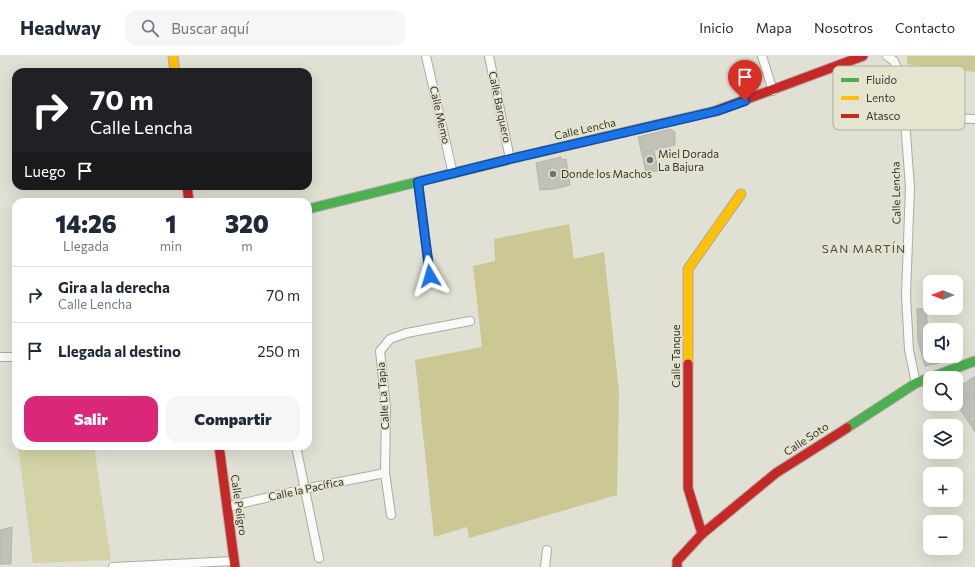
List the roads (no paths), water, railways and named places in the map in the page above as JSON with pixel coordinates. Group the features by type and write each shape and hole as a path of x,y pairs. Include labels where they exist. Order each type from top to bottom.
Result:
{"street":[{"path":"173,56 174,68"},
{"name":"Calle Memo","path":"426,56 454,174"},
{"name":"Calle Barquero","path":"489,56 510,159"},
{"path":"762,56 773,91"},
{"name":"Calle Lencha","path":"312,208 510,159 717,111 773,91 846,58 863,56"},
{"name":"Calle Lencha","path":"887,56 894,60 896,66"},
{"path":"965,119 975,119"},
{"name":"Calle Lencha","path":"906,130 910,187 906,295 909,350 916,383"},
{"path":"418,182 430,276"},
{"name":"Calle Tanque","path":"702,534 688,488 688,269 741,194"},
{"name":"Calle La Tapia","path":"391,515 385,473 386,408 380,351 390,339 407,333 470,321"},
{"path":"0,357 12,357"},
{"name":"Calle Soto","path":"675,565 702,534 776,473 916,383 975,361"},
{"name":"Calle Peligro","path":"220,450 235,564"},
{"path":"297,450 319,558"},
{"name":"Calle la Pacífica","path":"228,507 304,489 385,473"},
{"path":"545,567 547,550"},
{"path":"113,567 235,564"}],"place":[{"name":"Miel Dorada La Bajura","path":"650,160"},
{"name":"Donde los Machos","path":"553,174"}],"district":[{"name":"SAN MARTÍN","path":"864,249"}]}
